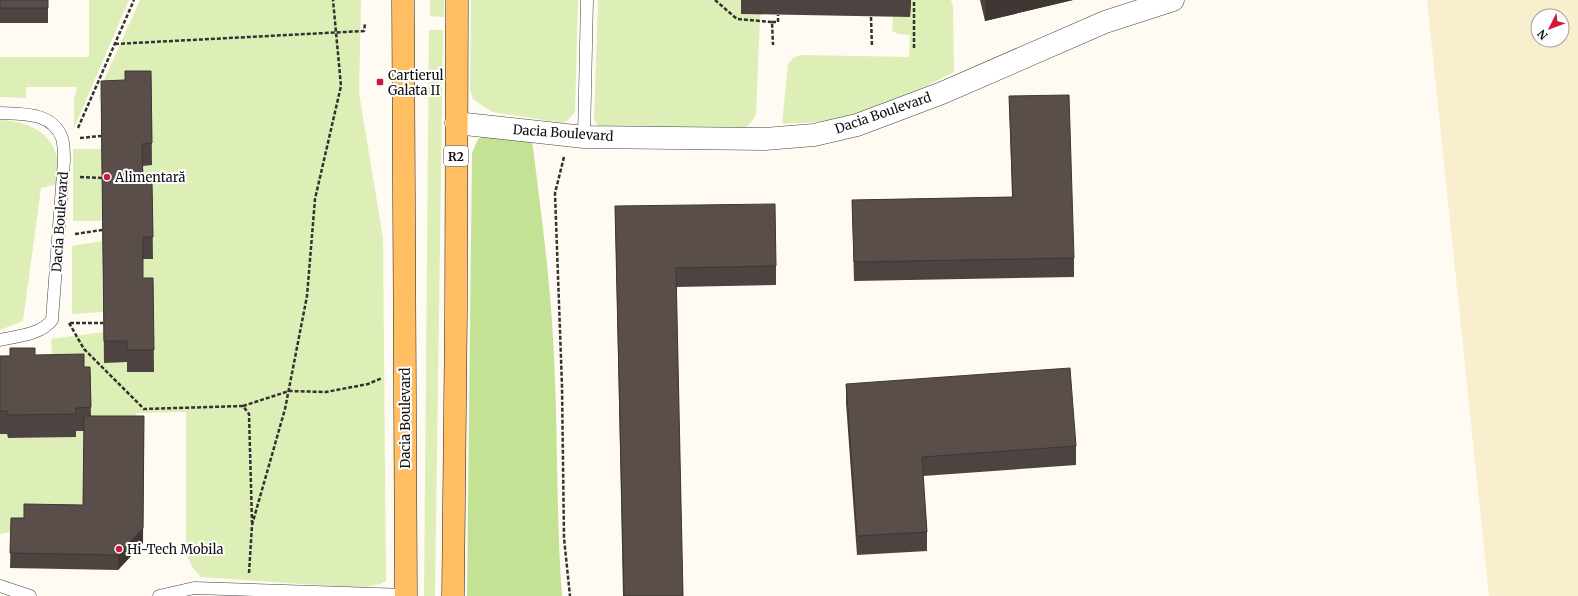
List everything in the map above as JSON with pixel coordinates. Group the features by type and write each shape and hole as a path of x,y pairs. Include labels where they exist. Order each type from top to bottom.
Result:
{"main road":[{"name":"Dacia Boulevard","path":"403,0 406,596"},
{"name":"R2","path":"453,596 457,0"}],"street":[{"name":"Dacia Boulevard","path":"456,123 577,136 765,139 814,134 857,125 942,93 1105,22 1173,0"}],"lane":[{"path":"577,136 587,0"},
{"name":"Dacia Boulevard","path":"0,113 34,115 49,121 56,128 62,139 64,160 52,320"},
{"path":"0,340 35,332 48,325 52,320"},
{"path":"0,586 30,596"},
{"name":"Dacia Boulevard","path":"159,596 194,588 406,596"}],"path":[{"path":"76,132 134,0"},
{"path":"252,525 289,391 308,296 315,199 341,86 333,0"},
{"path":"715,0 737,19 778,22 778,15"},
{"path":"914,0 914,48"},
{"path":"871,16 872,47"},
{"path":"772,22 773,45"},
{"path":"115,44 364,30 365,24"},
{"path":"570,596 564,538 562,386 555,193 577,136"},
{"path":"59,237 102,230"},
{"path":"52,320 69,323 103,323"},
{"path":"69,323 84,349 144,409 243,406 289,391 326,392 368,384 405,369"},
{"path":"243,406 249,414 252,525 248,590"}],"shaded area":[{"path":"1427,0 1578,0 1578,596 1489,596"}],"green space":[{"path":"89,0 129,0 74,128 74,100 77,87 26,87 26,98 0,97 0,57 89,57"},
{"path":"140,0 361,0 359,93 383,238 386,581 380,584 361,588 201,577 193,568 186,554 186,412 136,413 137,431 91,430 54,378 51,339 104,332 143,300 142,166 151,165 99,98 104,80"},
{"path":"430,0 444,0 444,17 430,16"},
{"path":"471,0 578,0 575,112 567,121 562,123 492,112 473,99 470,90"},
{"path":"598,0 741,0 741,14 760,15 756,115 749,125 742,130 599,127 594,120"},
{"path":"911,0 951,0 953,7 954,72 902,98 860,114 807,123 782,123 788,64 793,58 801,55 909,57 910,35 898,34 892,31 893,17 910,17"},
{"path":"429,30 443,30 435,596 424,596"},
{"path":"0,120 28,125 44,135 50,141 54,149 58,162 58,168 57,184 41,188 23,321 0,330"},
{"path":"488,134 532,140 553,330 562,596 467,596 472,153 478,139"},
{"path":"73,149 101,149 102,221 73,221"},
{"path":"102,241 103,312 72,314 72,246"},
{"path":"84,430 83,520 0,534 0,434 7,434 8,438 76,437 76,431"}],"building":[{"path":"0,0 48,0 48,8 0,8"},
{"path":"125,71 151,71 152,143 142,144 143,182 152,182 153,237 143,237 143,278 153,278 154,350 127,350 127,341 104,341 101,81 125,80"},
{"path":"1069,95 1074,258 854,262 852,200 1013,197 1009,96"},
{"path":"775,204 776,266 676,268 683,596 624,596 615,206"},
{"path":"10,348 35,348 35,355 84,354 84,367 90,367 91,407 76,408 76,414 8,415 7,411 0,411 0,356 10,356"},
{"path":"1070,368 1076,446 922,457 927,532 857,536 846,384"},
{"path":"84,416 144,416 143,528 118,555 10,553 11,518 24,518 24,504 83,505"}],"place":[{"name":"Cartierul Galata II","path":"380,82"},
{"name":"Alimentară","path":"107,177"},
{"name":"Hi-Tech Mobila","path":"119,549"}]}
